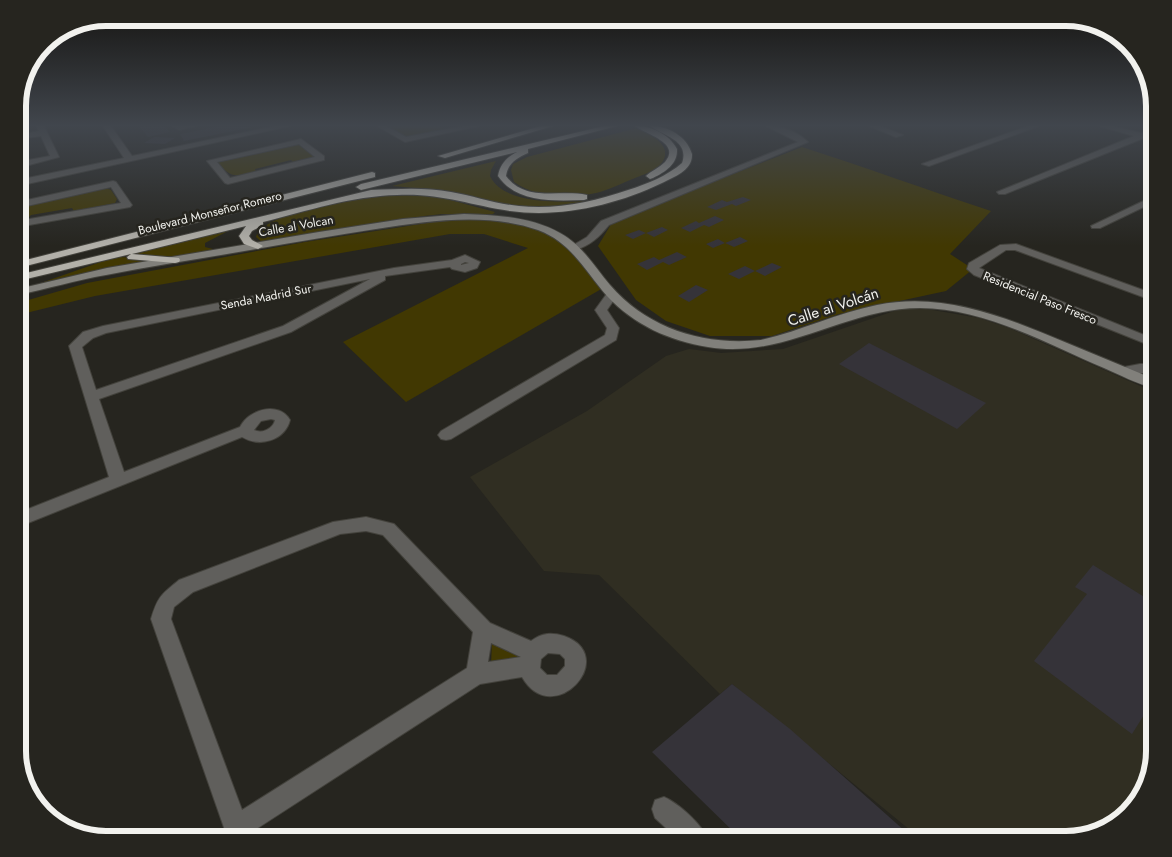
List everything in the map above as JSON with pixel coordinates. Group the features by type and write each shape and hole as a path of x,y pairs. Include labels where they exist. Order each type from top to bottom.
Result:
{"highway":[{"name":"Boulevard Monseñor Romero","path":"26,263 410,166"},
{"name":"Boulevard Monseñor Romero","path":"26,275 443,166"},
{"path":"505,166 502,170 504,180 508,185 521,191 548,197 588,197 610,191 654,174 666,166"},
{"path":"26,275 115,256 346,198 397,191 439,193 490,206 514,209 556,209 597,203 670,176 683,166"},
{"path":"258,246 248,242 244,236 245,232 269,218"},
{"path":"115,256 146,262 175,260"}],"street":[{"path":"26,198 34,191 111,166"},
{"path":"215,166 228,181 289,166"},
{"path":"575,247 591,239 605,223 745,166"},
{"path":"1002,192 1067,166"},
{"path":"26,187 34,191 113,184 126,205 26,223"},
{"path":"1096,226 1146,202"},
{"name":"Calle al Volcan","path":"175,260 424,218 465,216 506,219 528,224 556,234 575,247"},
{"name":"Residencial Paso Fresco","path":"1146,295 1016,246 1004,247 973,265 973,269 978,273 1146,341"},
{"name":"Calle al Volcán","path":"575,247 612,294 637,317 656,328 679,337 726,346 756,345 777,342 881,307 900,304 946,306 993,316 1146,381"},
{"path":"26,290 146,262"},
{"name":"Senda Madrid Sur","path":"92,396 75,346 88,335 103,330 394,271 455,263"},
{"path":"118,479 92,396 287,329 394,271"},
{"path":"26,298 104,272"},
{"path":"318,286 329,289 336,294 336,303"},
{"path":"446,436 611,337 613,328 601,310 612,294"},
{"path":"1124,371 1146,368"},
{"path":"26,517 246,430"},
{"path":"237,831 161,619 166,602 186,586 339,526 366,524 388,529 483,629 531,659 476,674 242,831"},
{"path":"476,674 483,629"},
{"path":"664,809 686,831"}],"shaded area":[{"path":"220,166 267,166 255,169 256,172 239,175 227,172"},
{"path":"475,166 493,166 490,176 497,185 519,197 562,202 587,201 556,207 522,207 494,204 441,190 392,186"},
{"path":"512,166 659,166 648,173 601,192 576,196 543,194 523,187 514,182 511,170"},
{"path":"753,166 861,166 991,211 950,254 973,269 946,291 839,314 772,336 710,336 666,321 636,300 598,246 613,221"},
{"path":"106,188 111,190 117,199 115,203 74,211 72,208 31,215 26,220 26,206"},
{"path":"412,194 439,197 495,212 493,214 424,216 263,243 256,237 264,227 281,218 302,211 353,200"},
{"path":"467,219 510,222 551,235 574,252 603,288 406,402 343,342 528,248 484,234 450,234 95,296 26,313 26,301 87,283 305,242 440,221"},
{"path":"230,230 205,243 205,247 217,250 175,259 122,255"},
{"path":"115,257 148,258 148,261 26,288"},
{"path":"900,309 927,309 979,318 1009,328 1146,388 1146,750 1141,776 1135,791 1118,811 1110,817 1091,826 1065,831 911,831 732,684 720,694 599,575 544,571 470,477 587,411 666,356 689,349 721,353 783,349"},
{"path":"492,640 530,655 491,666"}],"building":[{"path":"743,197 751,200 736,206 732,204 716,210 707,207 722,200 727,202"},
{"path":"715,216 724,220 709,227 704,225 690,232 681,228 696,221 699,223"},
{"path":"662,227 668,230 654,237 646,233"},
{"path":"639,230 646,233 633,239 625,235"},
{"path":"740,237 748,241 734,247 725,243"},
{"path":"718,239 725,243 713,248 706,244"},
{"path":"677,252 687,257 669,265 663,262 647,270 637,264 654,257 659,260"},
{"path":"772,263 782,267 765,276 755,271"},
{"path":"745,266 755,271 739,279 728,274"},
{"path":"696,285 708,290 689,302 678,296"},
{"path":"869,343 986,403 957,429 839,364"},
{"path":"1093,565 1146,598 1146,712 1132,734 1034,661 1087,594 1075,587"},
{"path":"732,684 790,729 905,831 733,831 652,752"}]}
